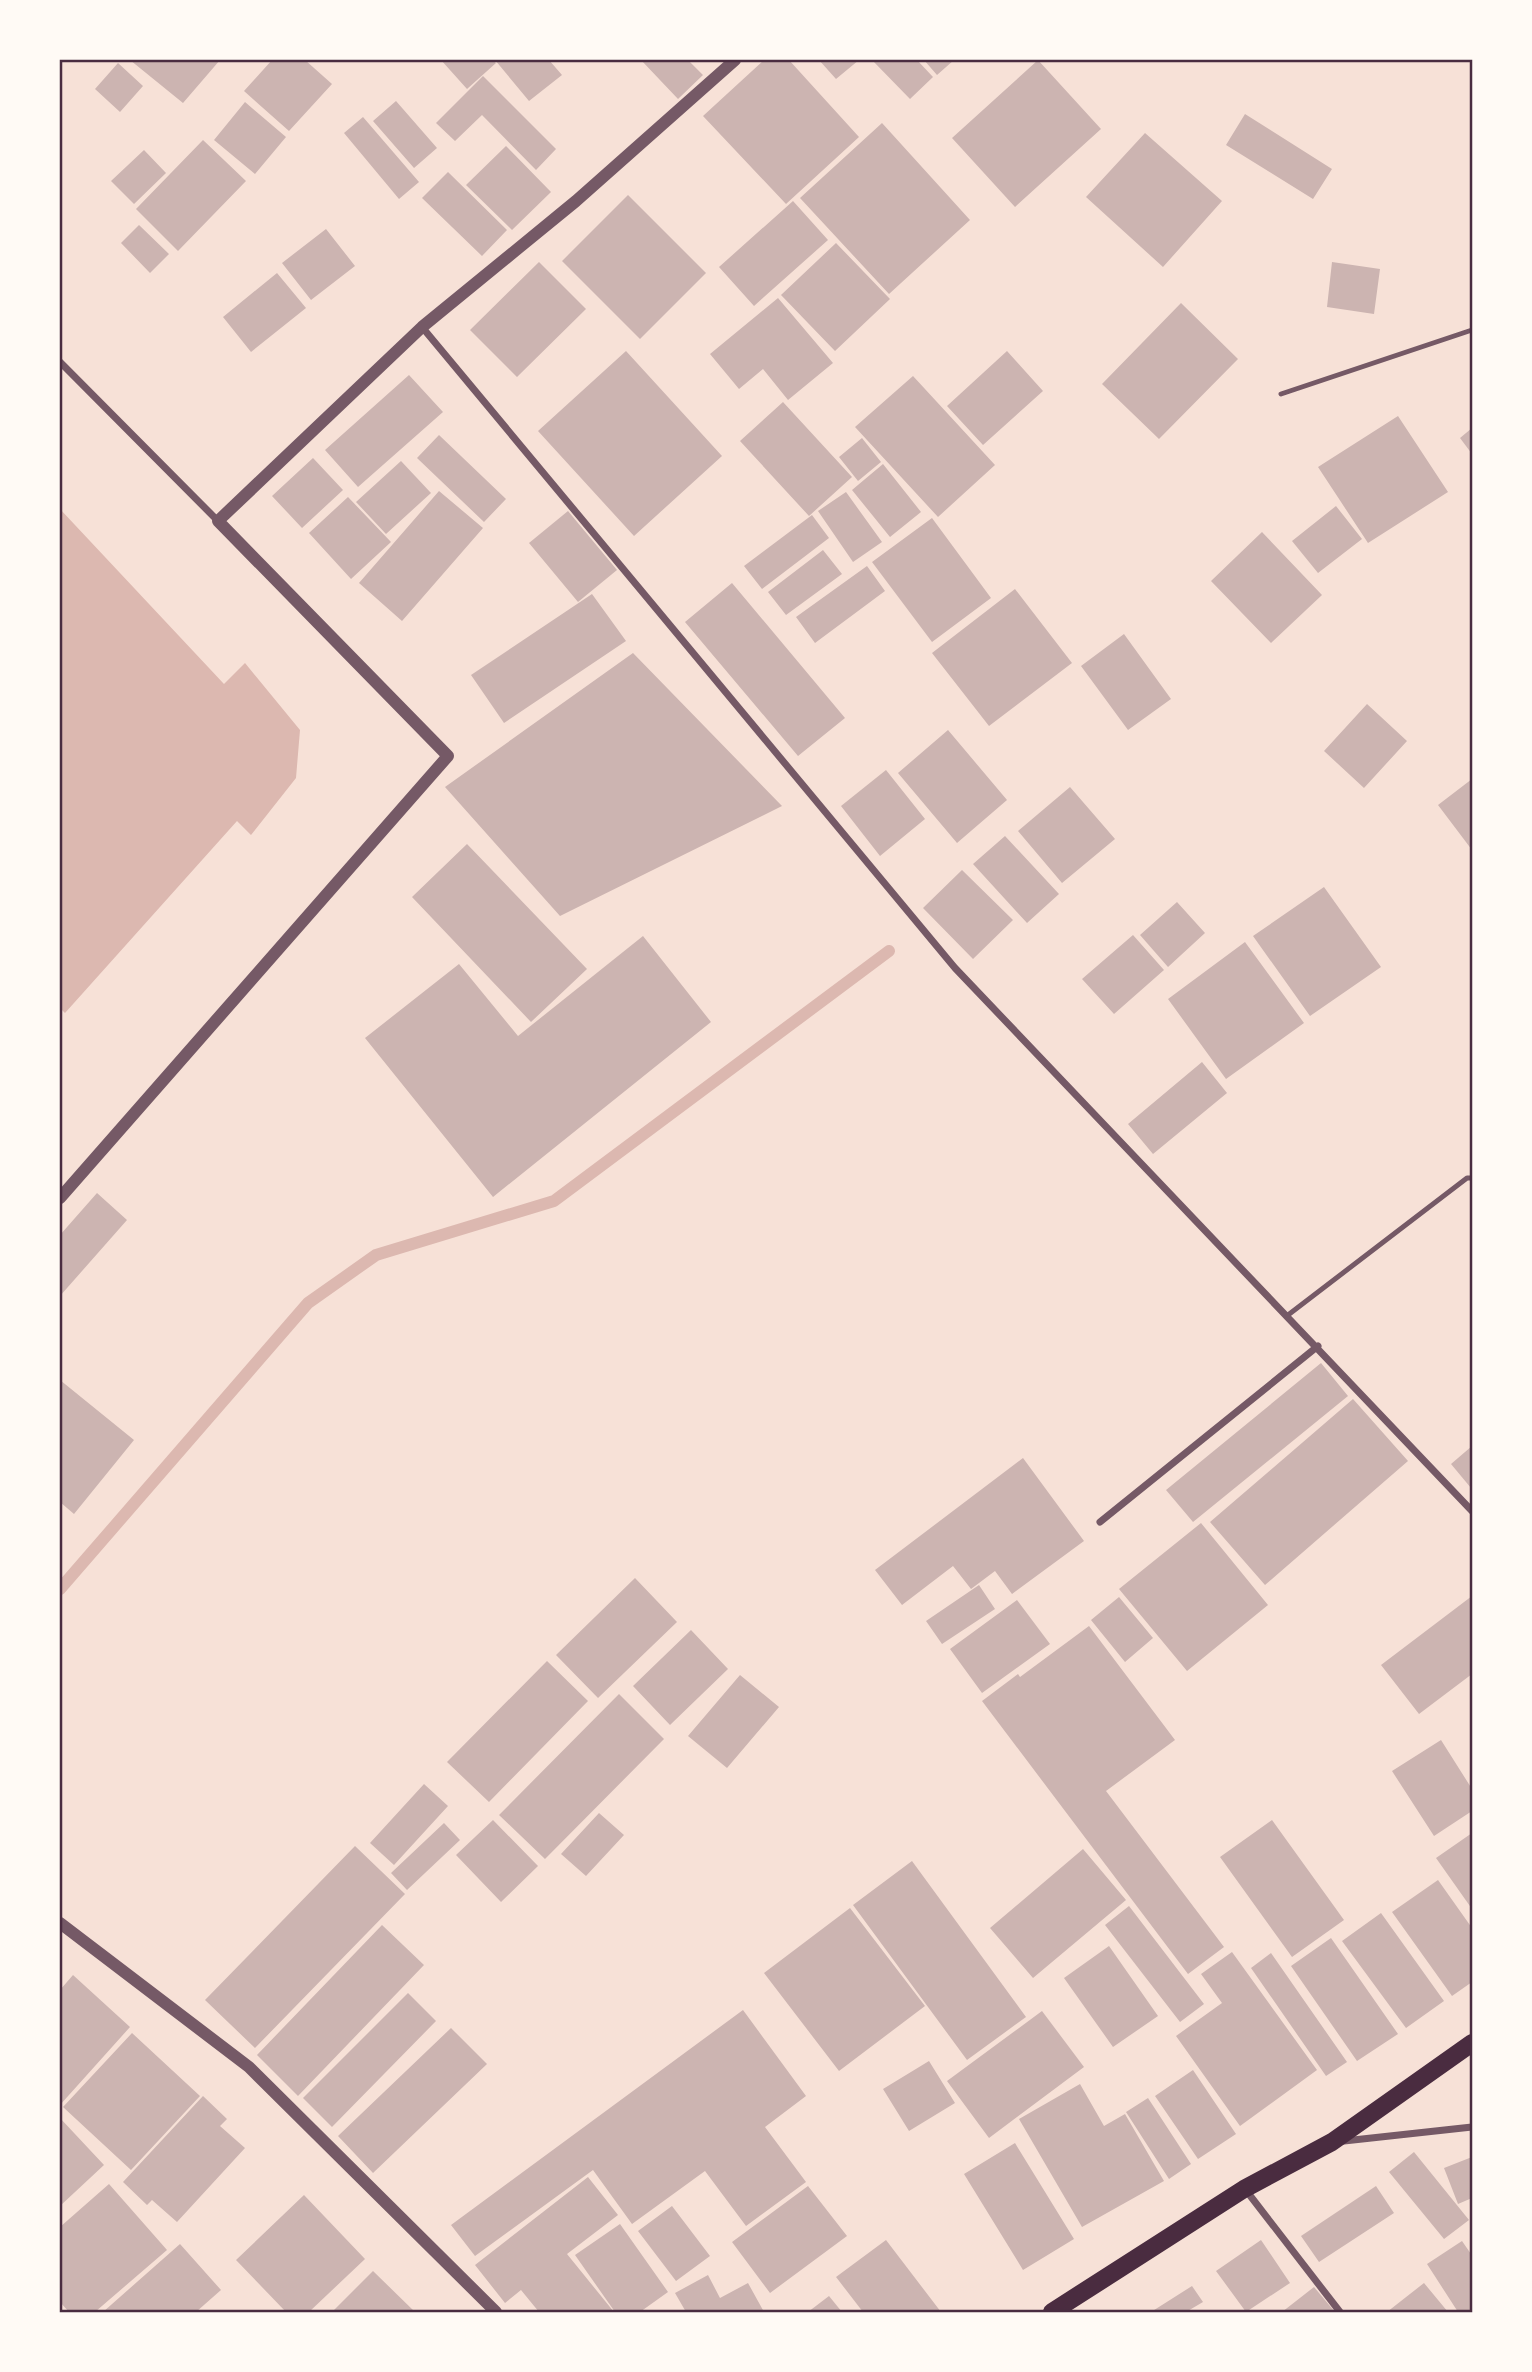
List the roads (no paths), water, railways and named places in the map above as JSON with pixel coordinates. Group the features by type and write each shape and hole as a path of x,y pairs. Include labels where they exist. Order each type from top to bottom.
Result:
{"main road":[{"path":"1052,2312 1244,2189 1332,2142 1472,2043"}],"street":[{"path":"218,521 422,327 576,201 735,60"},
{"path":"422,327 955,968 1318,1346 1472,1511"},
{"path":"60,362 448,756 60,1198"},
{"path":"1100,1522 1318,1346"},
{"path":"60,1923 249,2067 496,2312"},
{"path":"1332,2142 1472,2127"},
{"path":"1244,2189 1340,2312"}],"lane":[{"path":"1281,394 1472,330"},
{"path":"1288,1315 1467,1178 1472,1178"}],"waterway":[{"path":"60,1589 308,1303 376,1255 554,1201 889,951"}]}
